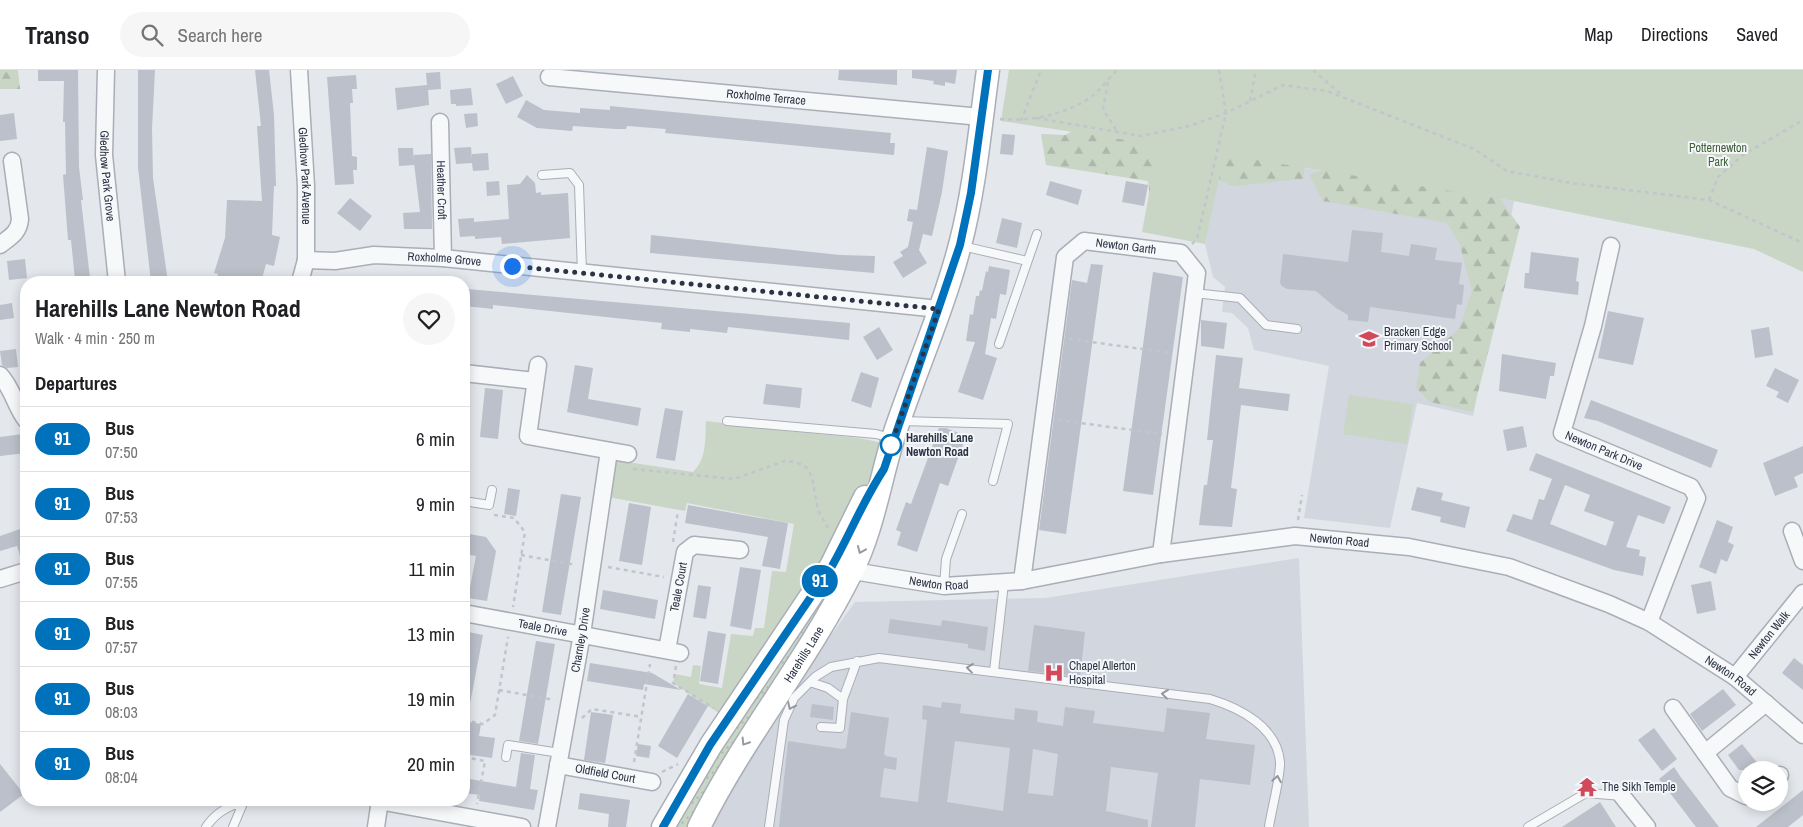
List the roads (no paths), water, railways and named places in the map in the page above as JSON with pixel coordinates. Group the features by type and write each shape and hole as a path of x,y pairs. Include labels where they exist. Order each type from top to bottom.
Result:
{"main road":[{"name":"Harehills Lane","path":"663,827 710,745 841,569 864,542 896,430 960,245 971,193 988,70"},
{"name":"Harehills Lane","path":"699,827 718,789 746,741 810,643 841,569"}],"street":[{"name":"Gledhow Park Grove","path":"106,70 104,155 116,276"},
{"name":"Gledhow Park Avenue","path":"299,70 306,186 306,260 302,276"},
{"name":"Roxholme Terrace","path":"549,77 981,117"},
{"name":"Heather Croft","path":"440,122 443,258"},
{"path":"0,245 15,235 19,228 20,219 12,161"},
{"name":"Newton Garth","path":"1022,581 1065,257 1084,241 1181,253 1197,273 1194,293"},
{"name":"Newton Park Drive","path":"1611,246 1593,326 1562,433 1690,487 1697,498 1649,622"},
{"name":"Roxholme Grove","path":"306,260 335,261 374,256 443,258 939,309"},
{"path":"1161,554 1194,293"},
{"path":"470,374 537,373 528,436 608,458 628,454"},
{"path":"0,375 13,392 20,413"},
{"name":"Charnley Drive","path":"547,827 582,634 608,458"},
{"path":"1792,531 1803,561"},
{"name":"Newton Road","path":"841,569 944,586 1022,581 1161,554 1295,536 1409,547 1509,567 1609,604 1649,622 1735,677 1803,736"},
{"name":"Teale Court","path":"670,651 685,552 694,545 740,550"},
{"path":"0,579 20,573"},
{"name":"Newton Walk","path":"1735,677 1803,592"},
{"name":"Teale Drive","path":"470,614 670,651"},
{"path":"1705,753 1766,703"},
{"path":"1673,708 1730,788 1738,792"},
{"name":"Oldfield Court","path":"559,759 642,780"},
{"path":"1622,796 1647,827"},
{"path":"376,827 377,806"},
{"path":"409,806 522,827"}],"lane":[{"path":"542,175 570,174 579,185 582,273"},
{"path":"999,344 1037,234"},
{"path":"960,245 1027,261"},
{"path":"1194,293 1240,298 1266,325 1296,329"},
{"path":"727,420 876,434 896,430 1008,424 993,481"},
{"path":"487,514 492,490"},
{"path":"470,502 489,505"},
{"path":"944,586 946,559 962,514"},
{"path":"994,670 1004,583"},
{"path":"769,827 784,720 794,698 810,682 831,667 879,658 994,670 1074,684 1210,699 1232,706 1269,732 1280,762 1269,827"},
{"path":"821,727 840,728 843,699 857,661"},
{"path":"810,682 828,688 843,699"},
{"path":"506,757 508,746 559,759"},
{"path":"1528,827 1586,793 1622,796"},
{"path":"206,827 213,816 227,806"},
{"path":"233,827 244,806"}],"place":[{"name":"Bracken Edge Primary School","path":"1369,339"},
{"name":"Harehills Lane Newton Road","path":"891,445"},
{"name":"Chapel Allerton Hospital","path":"1054,673"},
{"name":"The Sikh Temple","path":"1587,787"}],"park label":[{"name":"Potternewton Park","path":"1718,155"}]}
